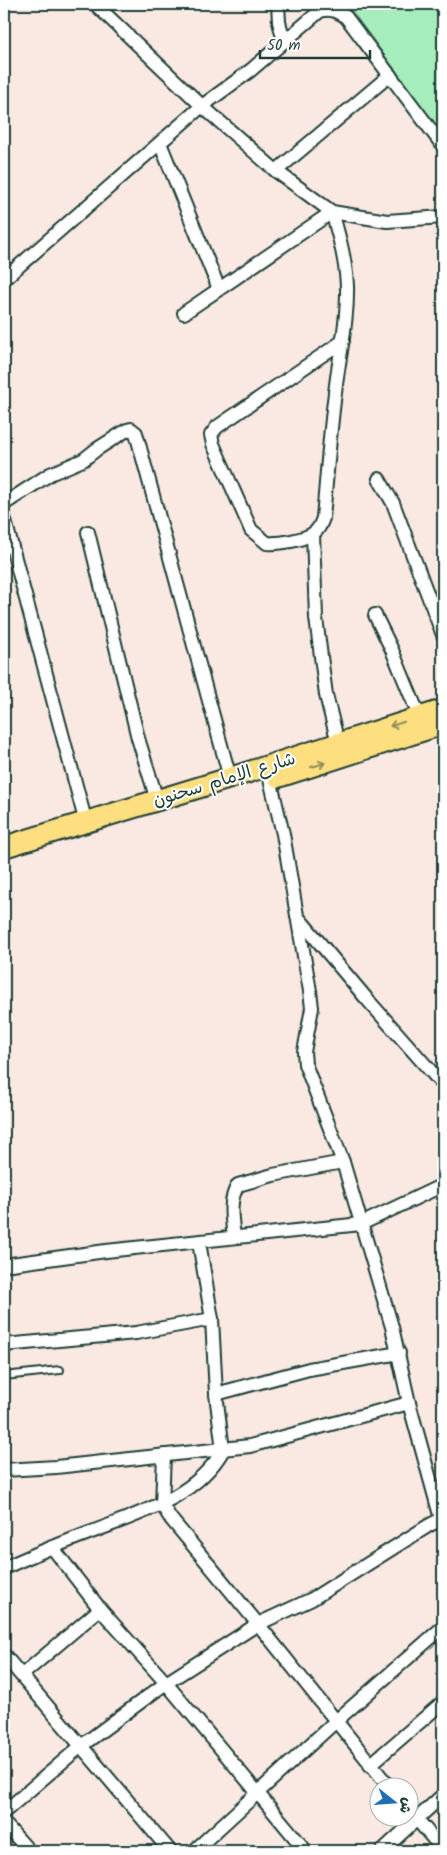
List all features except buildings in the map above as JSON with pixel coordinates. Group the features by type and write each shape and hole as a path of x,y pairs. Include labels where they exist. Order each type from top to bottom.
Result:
{"main road":[{"name":"شارع الإمام سحنون","path":"4,861 270,779 429,724 443,710"},
{"name":"شارع الإمام سحنون","path":"4,847 338,743 429,724"}],"street":[{"path":"95,4 202,106 276,171 332,212 387,221 443,217"},
{"path":"278,4 279,22 284,41"},
{"path":"4,279 202,106 251,70 320,11 328,9 337,11 346,17 443,146"},
{"path":"276,171 390,75"},
{"path":"160,143 219,289"},
{"path":"184,313 332,212"},
{"path":"332,212 341,242 347,286 343,341 332,419 323,518 314,534 267,543 255,535 248,525 212,444 211,435 217,427 343,341"},
{"path":"4,504 50,474 83,460 127,430 131,429 136,433 230,778"},
{"path":"379,478 393,503 443,635"},
{"path":"4,517 86,823"},
{"path":"88,532 140,745 157,800"},
{"path":"314,534 316,618 326,695 338,743"},
{"path":"374,615 429,724"},
{"path":"4,1812 81,1746 166,1683 258,1624 312,1599 414,1534 443,1521 408,1403 398,1353 343,1162 305,1064 304,1052 312,1008 283,834 270,779"},
{"path":"297,916 443,1085"},
{"path":"234,1237 231,1204 233,1194 238,1185 273,1175 343,1162"},
{"path":"4,1265 106,1251 361,1224 443,1185"},
{"path":"4,1568 52,1547 162,1505 212,1468 223,1450 216,1394 212,1319 198,1242"},
{"path":"4,1345 136,1332 212,1319"},
{"path":"216,1394 310,1369 398,1353"},
{"path":"4,1470 56,1467 223,1450 275,1441 408,1403"},
{"path":"164,1455 162,1505 171,1519 382,1778"},
{"path":"52,1547 100,1609 166,1683 306,1851"},
{"path":"22,1675 100,1609"},
{"path":"194,1851 336,1720 443,1627"},
{"path":"4,1655 170,1851"},
{"path":"370,1764 443,1702"},
{"path":"420,1811 443,1795"},
{"path":"4,1823 29,1851"},
{"path":"420,1824 443,1850"},
{"path":"382,1851 402,1828"}],"lane":[{"path":"4,1376 60,1370"}],"green space":[{"path":"347,4 443,4 443,135"}]}
